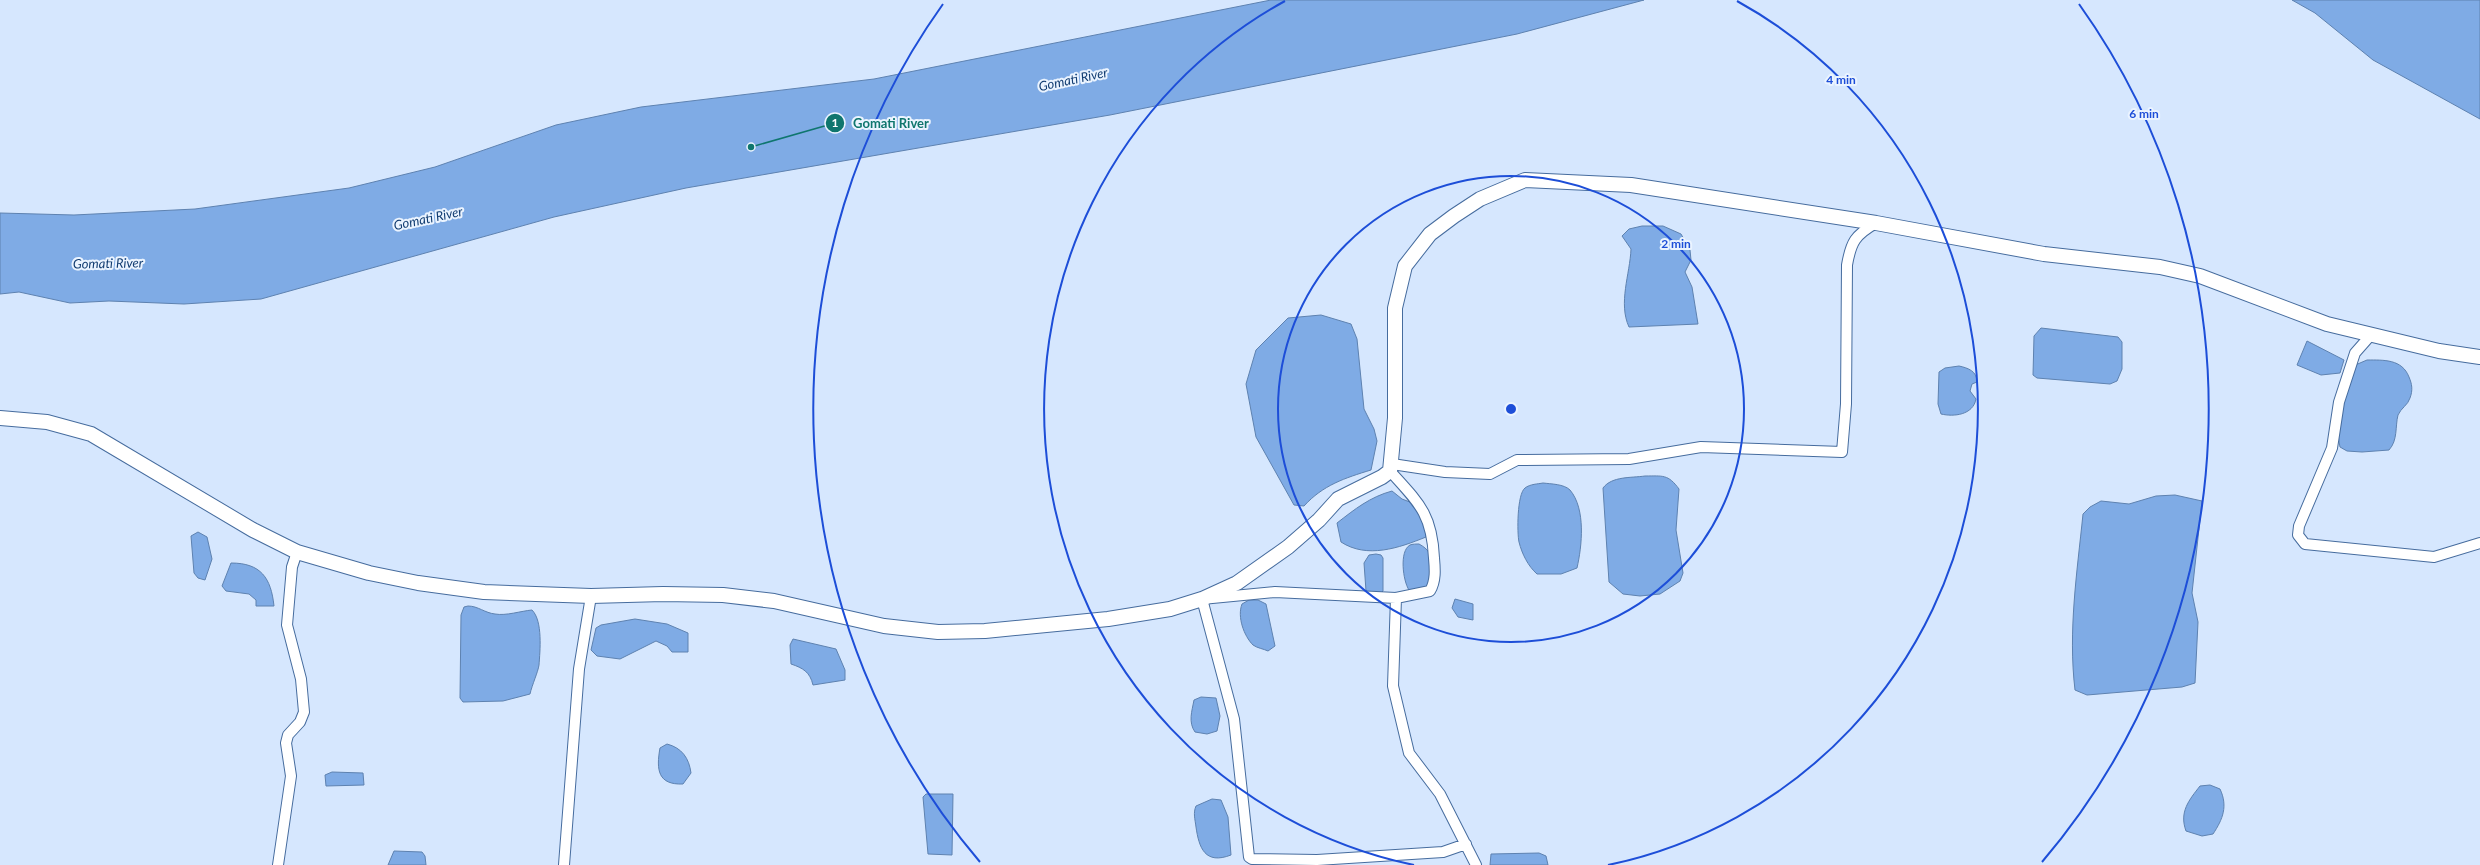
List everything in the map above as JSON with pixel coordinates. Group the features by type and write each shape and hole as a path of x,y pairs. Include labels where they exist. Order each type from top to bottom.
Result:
{"main road":[{"path":"0,418 47,422 91,434 253,530 298,552 369,573 418,583 484,592 590,596 664,594 723,595 774,601 884,626 938,632 985,631 1108,619 1170,609 1202,599 1237,583 1288,547 1319,520 1338,499 1382,477 1391,467 1395,418 1395,308 1405,266 1430,234 1480,199 1525,180 1557,180 1631,185 1876,223 2044,254 2160,267 2200,276 2326,324 2439,352 2480,357"}],"street":[{"path":"1391,467 1490,474 1517,460 1629,459 1701,447 1842,452 1846,404 1849,253 1857,237 1876,223"},
{"path":"2370,336 2355,353 2339,402 2332,448 2299,526 2298,535 2305,544 2434,557 2480,543"},
{"path":"1391,467 1428,518 1433,541 1435,573 1430,591 1396,598 1275,592 1202,599 1234,719 1249,858 1252,860 1332,859 1443,852 1466,844"},
{"path":"278,865 291,776 286,743 288,735 300,722 304,712 301,678 287,625 292,567 298,552"},
{"path":"564,865 579,669 590,596"},
{"path":"1396,598 1393,686 1409,753 1440,794 1476,865"}],"water":[{"path":"1271,0 1644,0 1517,34 1110,115 686,188 554,217 261,299 184,304 109,301 70,303 19,292 0,294 0,213 74,215 195,209 349,188 435,167 556,125 641,107 874,79"},
{"path":"2292,0 2480,0 2480,119 2373,60 2315,13"},
{"path":"1642,226 1663,226 1681,234 1690,250 1691,260 1685,272 1692,287 1698,324 1629,327 1626,318 1625,298 1631,249 1622,236 1629,229"},
{"path":"1321,315 1351,324 1357,339 1364,409 1374,429 1377,441 1371,470 1343,479 1327,487 1304,506 1294,505 1256,437 1246,384 1256,350 1288,318"},
{"path":"2041,328 2118,337 2122,342 2122,369 2117,381 2110,384 2037,378 2033,375 2034,336"},
{"path":"2307,341 2344,360 2340,373 2321,375 2297,365"},
{"path":"2367,360 2392,362 2402,367 2406,371 2411,382 2411,395 2408,403 2398,415 2394,442 2389,450 2362,452 2347,451 2340,447 2338,427 2341,406 2353,366"},
{"path":"1959,366 1969,369 1977,378 1977,382 1972,384 1970,391 1976,399 1971,409 1967,412 1957,415 1941,414 1938,404 1939,372 1945,368"},
{"path":"1645,476 1668,478 1679,489 1676,530 1683,573 1680,581 1660,594 1640,596 1623,594 1609,582 1603,488 1611,481 1617,479"},
{"path":"1543,483 1561,485 1570,490 1579,507 1581,517 1581,539 1577,568 1561,574 1537,574 1526,560 1519,542 1518,514 1522,492 1529,486"},
{"path":"1392,491 1402,499 1415,504 1424,518 1426,537 1394,548 1372,551 1361,550 1341,542 1337,523 1370,500"},
{"path":"2175,495 2202,501 2192,593 2198,622 2195,683 2182,687 2087,695 2075,690 2072,646 2074,602 2083,514 2090,507 2101,501 2129,504 2156,496"},
{"path":"198,532 207,537 212,559 205,580 198,578 194,573 191,536"},
{"path":"1419,544 1429,552 1432,562 1428,586 1415,591 1409,590 1407,586 1403,560 1404,553 1410,545"},
{"path":"1369,555 1381,555 1383,558 1383,591 1380,594 1371,595 1366,591 1364,563"},
{"path":"231,563 250,566 263,574 270,587 274,606 256,606 256,600 249,594 226,591 222,586"},
{"path":"1455,599 1473,604 1473,620 1458,617 1452,608"},
{"path":"1249,600 1258,600 1266,604 1275,646 1268,651 1253,645 1244,632 1240,615 1242,604"},
{"path":"468,606 499,614 509,614 532,610 536,615 539,629 539,659 538,668 530,694 503,701 463,702 460,698 461,615 464,607"},
{"path":"635,619 667,624 688,633 688,652 672,652 667,646 656,641 620,659 597,656 591,650 596,628 601,625"},
{"path":"793,639 836,649 845,670 845,680 813,685 810,677 805,671 791,664 790,645"},
{"path":"1201,697 1216,698 1220,716 1217,731 1207,734 1195,732 1193,728 1191,716 1194,700"},
{"path":"667,744 681,751 689,763 691,773 683,784 668,782 661,775 658,763 660,748"},
{"path":"332,772 363,773 364,785 326,786 325,775"},
{"path":"2210,785 2220,789 2224,801 2222,818 2213,834 2202,836 2186,831 2184,824 2184,812 2189,801 2200,786"},
{"path":"926,794 953,794 952,855 928,854 923,797"},
{"path":"1212,799 1221,800 1228,817 1231,855 1222,858 1215,858 1205,853 1197,835 1194,816 1196,806"},
{"path":"394,851 422,852 425,856 426,865 388,865"},
{"path":"1539,853 1546,856 1548,865 1490,865 1491,854"}],"place":[{"name":"Gomati River","path":"751,147"}]}
